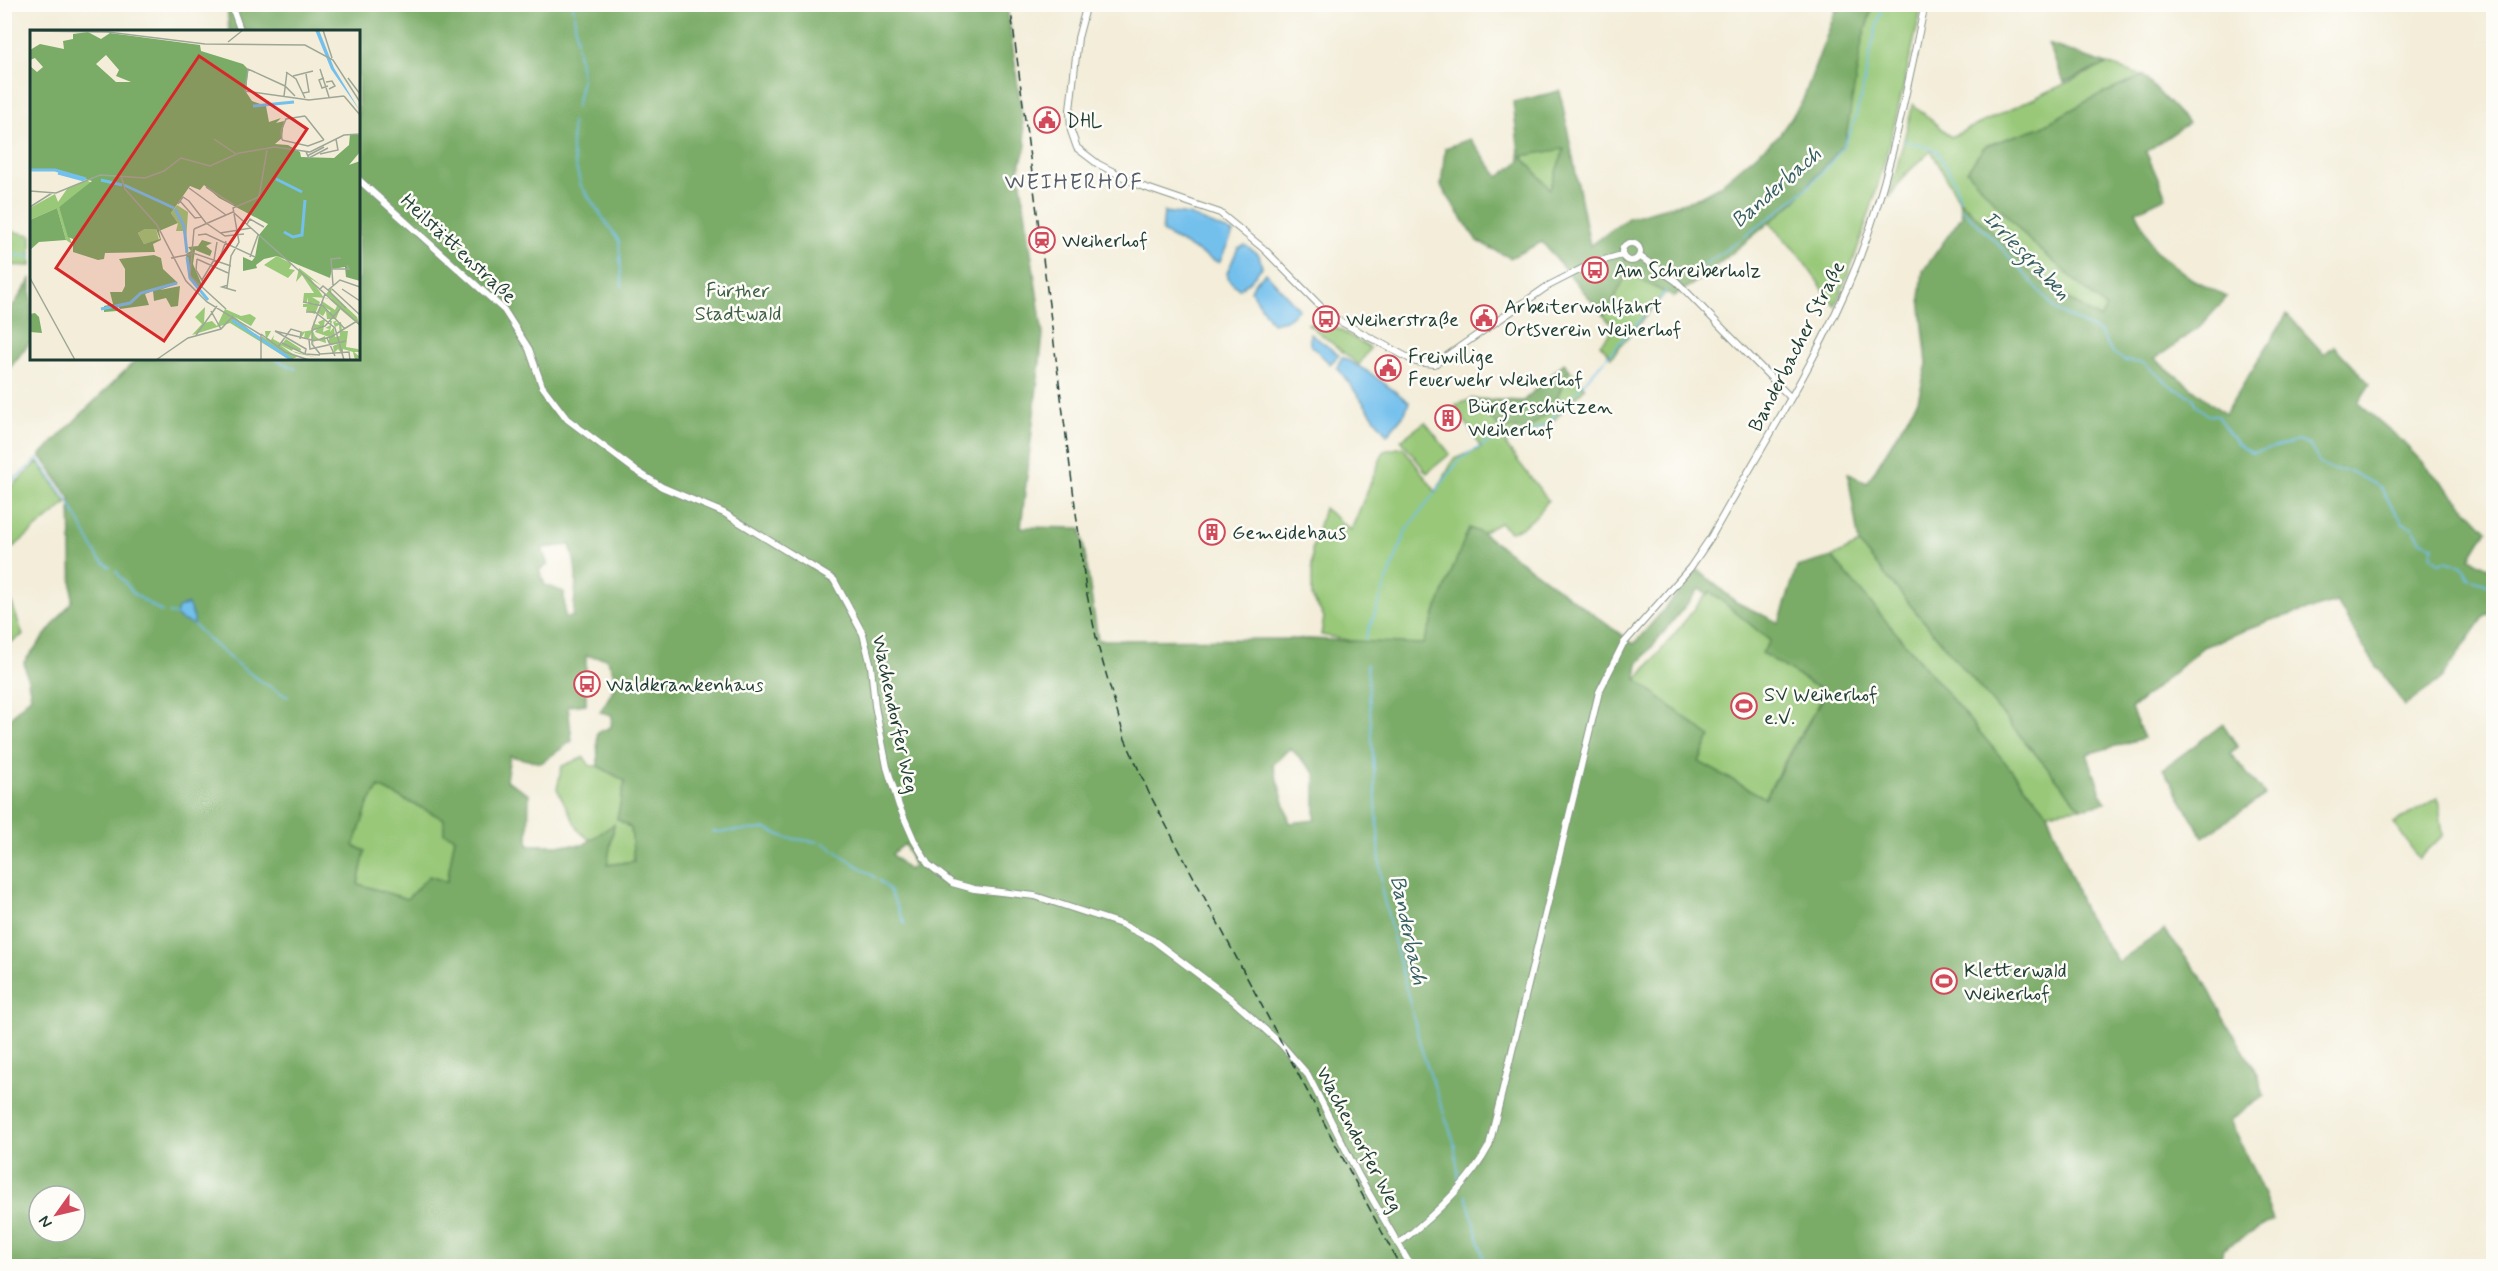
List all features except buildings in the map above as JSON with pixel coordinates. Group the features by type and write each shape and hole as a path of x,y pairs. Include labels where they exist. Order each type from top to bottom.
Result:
{"street":[{"path":"231,4 240,30"},
{"path":"1087,4 1078,38 1070,110 1071,131 1077,148 1098,164 1141,186 1220,213 1264,249 1330,316 1416,362 1435,364 1548,286 1593,263 1622,255"},
{"name":"Banderbacher Straße","path":"1398,1244 1419,1227 1467,1178 1488,1146 1499,1110 1599,692 1612,663 1635,629 1701,553 1831,322 1868,235 1895,143 1925,4"},
{"name":"Heilstättenstraße","path":"360,182 504,310 529,349 542,386 552,403 567,419 588,434"},
{"path":"1622,255 1623,248 1632,244 1639,249 1639,256"},
{"path":"1622,255 1630,261 1639,256"},
{"path":"1639,256 1676,281 1790,397"},
{"name":"Wachendorfer Weg","path":"588,434 635,470 662,486 724,513 834,580 863,634 871,666 887,767 898,806 928,864 952,883 974,889 1035,896 1121,924 1153,940 1230,998 1281,1044 1308,1075 1359,1176 1411,1266"}],"green space":[{"name":"Fürther Stadtwald","path":"227,5 1007,5 1026,146 1019,169 1043,335 1021,527 1081,528 1098,640 1308,639 1423,644 1469,528 1482,533 1634,644 1698,570 1736,602 1779,623 1797,567 1832,557 2047,812 2086,915 2118,962 2164,930 2205,982 2224,1019 2258,1074 2264,1096 2230,1120 2263,1192 2273,1220 2223,1249 2219,1266 5,1266 4,724 31,696 24,662 72,601 70,498 40,455 136,360 360,360 360,30 229,30","holes":["570,545 576,573 573,617 565,617 564,592 545,585 539,570 548,565 542,548","1699,589 1707,595 1710,591 1770,641 1762,653 1826,693 1765,798 1699,762 1710,737 1636,679 1638,664","586,656 606,658 614,674 614,686 600,712 612,715 611,727 597,733 598,766 625,781 617,819 631,828 634,861 607,865 614,824 583,845 528,845 529,794 506,780 510,756 541,763 572,741 568,706 586,704","1290,748 1315,773 1315,820 1290,823 1273,765","379,787 444,819 444,833 455,837 447,882 429,876 407,899 358,884 365,851 354,846 368,804","905,844 914,867 908,870 892,854"]},
{"path":"1838,5 1872,8 1862,41 1845,143 1792,204 1699,280 1673,297 1628,273 1604,316 1542,242 1510,258 1477,241 1441,186 1445,148 1470,139 1499,177 1520,161 1513,102 1560,91 1590,246 1628,218 1693,200 1719,186 1779,135 1802,102","holes":["1564,149 1550,189 1522,156"]},
{"path":"1873,5 1922,5 1886,158 1863,233 1835,306 1798,254 1769,222 1792,204 1862,41"},
{"path":"2048,44 2107,64 2064,82"},
{"path":"2107,64 2143,76 2089,100 2041,127 1985,146 1967,171 2029,240 2107,308 2100,319 2036,279 2012,251 1959,200 1931,151 1905,175 1889,198 1913,104 1951,137"},
{"path":"2143,76 2188,123 2146,152 2166,197 2136,211 2155,251 2192,279 2227,297 2200,327 2155,359 2225,414 2287,314 2324,354 2334,346 2370,384 2358,403 2398,437 2487,530 2470,558 2493,570 2493,619 2487,613 2440,680 2405,706 2362,645 2337,602 2268,621 2203,647 2131,709 2144,738 2087,754 2105,803 2081,808 1859,544 1848,473 1867,483 1918,400 1927,364 1920,298 1923,271 1962,216 1959,200 2012,251 2036,279 2100,319 2106,308 2029,240 1967,171 1985,146 2041,127 2089,100"},
{"path":"1564,148 1550,190 1522,156"},
{"path":"5,230 30,235 30,266 5,265"},
{"path":"1628,272 1665,293 1611,357 1600,344 1615,328 1604,316"},
{"path":"30,280 30,342 5,374 5,318"},
{"path":"1320,318 1370,348 1359,365 1308,324"},
{"path":"1564,363 1569,369 1552,410 1526,430 1499,427 1472,399 1523,401"},
{"path":"1569,369 1585,388 1550,424 1505,444 1548,500 1532,520 1510,532 1500,523 1482,533 1469,528 1423,644 1363,643 1321,635 1324,617 1312,597 1312,550 1324,508 1351,530 1384,451 1403,447 1436,492 1454,459 1481,448 1455,405 1472,399 1499,427 1552,410"},
{"path":"1425,422 1450,454 1427,473 1401,440"},
{"path":"38,462 67,503 5,554 5,493"},
{"path":"1859,544 2081,808 2047,812 1832,557"},
{"path":"5,584 23,635 5,646 4,644"},
{"name":"SV Weiherhof e.V.","path":"1709,591 1771,641 1762,653 1826,693 1790,751 1765,798 1699,762 1710,737 1637,680"},
{"path":"2223,724 2238,747 2230,753 2265,795 2203,837 2163,769"},
{"path":"584,757 590,766 598,766 625,781 617,819 631,828 634,861 607,865 614,825 590,840 579,831 557,789 562,766"},
{"path":"379,787 444,819 455,836 447,882 429,876 407,899 358,884 365,851 354,846 368,804"},
{"path":"2438,798 2443,835 2419,859 2394,823"}],"water":[{"path":"1164,212 1189,215 1233,233 1219,263 1162,232"},
{"path":"1245,245 1259,255 1262,267 1248,283 1239,289 1229,280 1227,273 1238,248"},
{"path":"1266,273 1299,309 1286,320 1272,323 1251,291 1255,282"},
{"path":"1310,333 1339,355 1330,364 1310,344"},
{"path":"1342,357 1370,373 1409,402 1405,413 1387,435 1337,367"},
{"path":"188,604 194,618 194,625 181,620 176,615 178,608"}],"waterway":[{"path":"573,4 577,42"},
{"name":"Banderbach","path":"1695,271 1782,209 1804,190 1839,152 1855,117 1883,4"},
{"path":"576,107 582,79 577,46"},
{"path":"572,122 572,152 581,186 619,241 622,287"},
{"name":"Irrlesgraben","path":"1905,141 1936,150 1954,180 1960,199"},
{"name":"Irrlesgraben","path":"1960,207 1997,243 2057,311 2100,332 2112,352 2125,361 2143,363 2174,388 2193,397 2197,406 2208,415 2217,416 2237,444 2252,453 2299,441 2310,446 2319,462 2331,470 2350,471 2380,487 2403,523 2413,528 2421,541 2434,546 2431,554 2438,563 2445,561 2462,566 2469,578 2494,586"},
{"path":"4,254 30,257"},
{"name":"Banderbach","path":"1365,639 1406,531 1461,458 1487,443 1533,431 1547,424 1666,291"},
{"path":"277,360 296,369"},
{"path":"4,466 16,478 38,459 67,499 99,559 110,567"},
{"path":"4,489 16,478"},
{"path":"116,571 134,594 162,612"},
{"path":"169,613 176,615"},
{"path":"194,625 238,665 288,697"},
{"name":"Banderbach","path":"1367,664 1382,892 1421,1048 1454,1142 1459,1180"},
{"path":"713,832 766,829 787,838 818,842"},
{"path":"822,842 876,878"},
{"path":"879,880 889,890 905,924"},
{"name":"Banderbach","path":"1466,1195 1486,1266"}],"railway":[{"path":"1010,4 1086,590 1098,646 1125,739 1149,793 1400,1266"}],"place":[{"name":"DHL","path":"1047,120"},
{"name":"Weiherhof","path":"1042,240"},
{"name":"Am Schreiberholz","path":"1595,270"},
{"name":"Arbeiterwohlfahrt Ortsverein Weiherhof","path":"1484,318"},
{"name":"Weiherstraße","path":"1326,319"},
{"name":"Freiwillige Feuerwehr Weiherhof","path":"1388,368"},
{"name":"Bürgerschützen Weiherhof","path":"1448,418"},
{"name":"Gemeidehaus","path":"1212,532"},
{"name":"Waldkrankenhaus","path":"587,684"},
{"name":"SV Weiherhof e.V.","path":"1744,706"},
{"name":"Kletterwald Weiherhof","path":"1944,981"}],"district":[{"name":"WEIHERHOF","path":"1074,181"}]}
